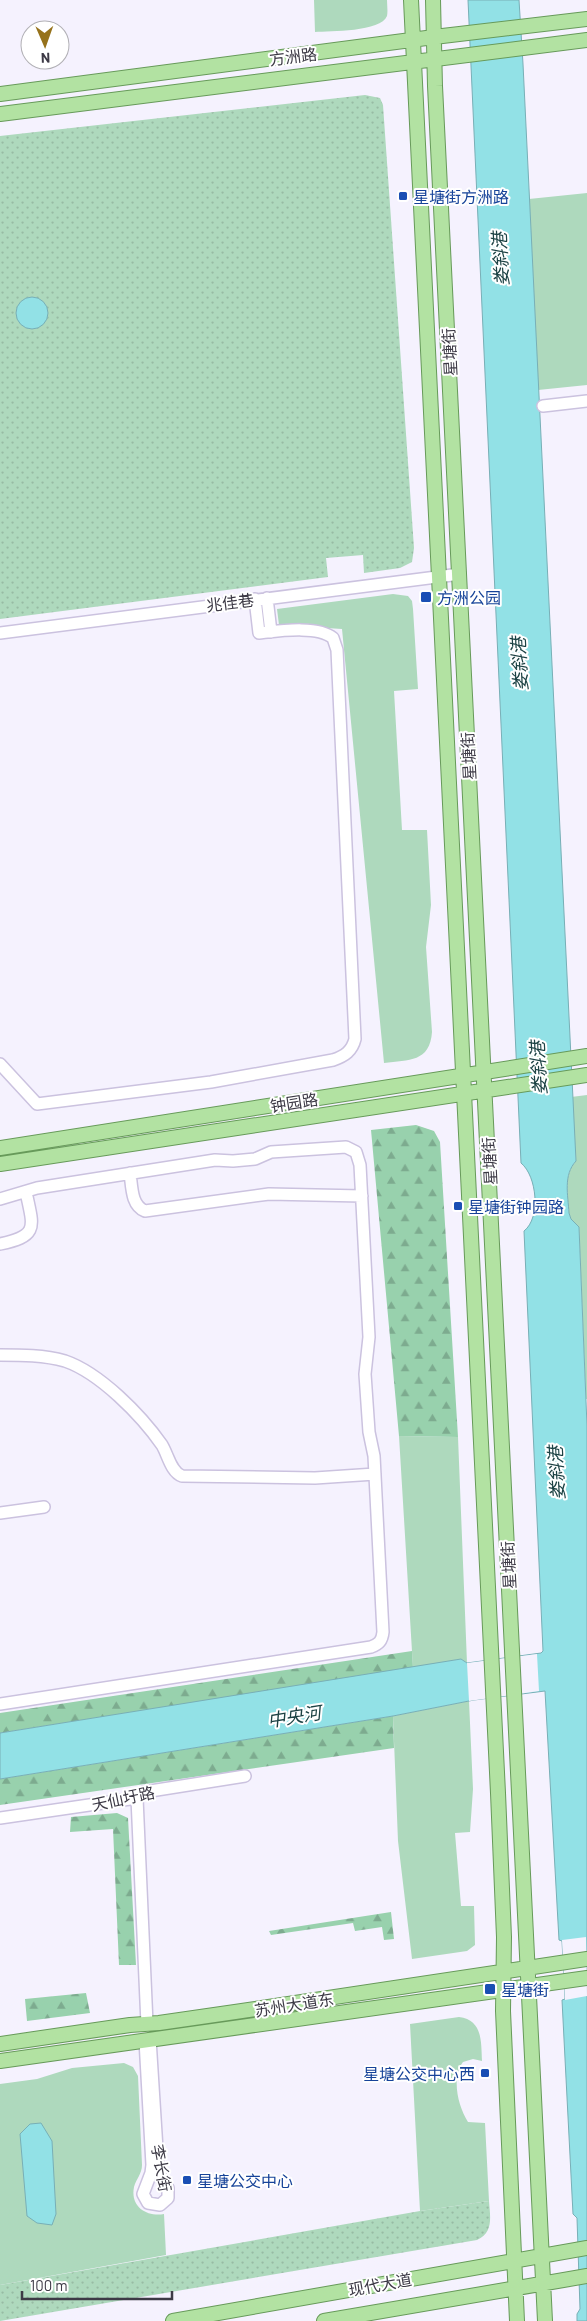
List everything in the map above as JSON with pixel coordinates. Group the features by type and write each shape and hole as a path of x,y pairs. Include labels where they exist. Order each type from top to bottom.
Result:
{"main road":[{"name":"星塘街","path":"411,0 504,1927 503,1991 517,2321"},
{"name":"星塘街","path":"433,0 512,1657 530,1968 545,2321"},
{"name":"方洲路","path":"0,94 414,39 587,19"},
{"name":"方洲路","path":"0,114 587,40"},
{"name":"钟园路","path":"0,1148 587,1056"},
{"name":"钟园路","path":"0,1164 587,1075"},
{"name":"苏州大道东","path":"0,2044 245,2011 587,1959"},
{"name":"苏州大道东","path":"0,2061 587,1978"},
{"name":"现代大道","path":"173,2321 582,2249"},
{"name":"现代大道","path":"324,2321 583,2277"}],"street":[{"path":"543,406 587,401"},
{"name":"兆佳巷","path":"0,633 460,574"},
{"path":"267,598 271,632"},
{"path":"0,1064 37,1104 211,1082 333,1060 342,1057 354,1046 337,650 333,638 322,632 295,630 259,633 254,599"},
{"path":"0,1199 26,1192 130,1173 215,1160 233,1161 255,1158 271,1152 346,1147 354,1150 359,1159 362,1196 369,1337 365,1374 369,1432 374,1456 383,1632 382,1639 371,1648 0,1704"},
{"path":"130,1173 135,1201 137,1206 145,1211 269,1194 362,1196"},
{"path":"0,1244 23,1238 30,1231 32,1218 26,1192"},
{"path":"0,1355 49,1357 66,1361 79,1368 111,1390 134,1410 164,1449 176,1472 182,1476 316,1478 375,1474"},
{"path":"0,1513 44,1507"},
{"name":"天仙圩路","path":"0,1818 137,1798 144,1792 245,1776"},
{"path":"137,1798 147,2024"},
{"name":"李长街","path":"148,2039 158,2166 169,2193 168,2198 160,2205 148,2203 143,2194 152,2165 148,2039"}],"green space":[{"path":"314,0 387,0 387,16 383,21 366,28 315,32"},
{"name":"方洲公园","path":"365,95 380,98 383,105 414,548 412,562 400,568 364,573 363,555 326,558 328,577 0,619 0,136"},
{"path":"587,193 587,385 538,390 529,199"},
{"path":"393,594 408,596 412,601 413,609 418,689 394,691 402,830 427,830 431,905 426,947 432,1032 427,1049 417,1058 384,1063 342,629 279,625 277,609"},
{"path":"587,1095 586,1399 579,1227 571,1219 569,1213 567,1186 569,1172 576,1161 571,1097"},
{"path":"416,1125 434,1131 440,1142 458,1437 399,1436 371,1130"},
{"path":"399,1436 458,1437 467,1663 461,1659 413,1668"},
{"path":"412,1651 413,1668 0,1733 0,1713"},
{"path":"469,1701 473,1789 470,1832 455,1833 461,1906 474,1906 475,1945 467,1951 412,1959 398,1841 393,1716"},
{"path":"393,1716 394,1748 0,1805 0,1779"},
{"path":"117,1813 128,1818 136,1965 119,1965 113,1829 70,1832 71,1817"},
{"path":"391,1912 394,1939 384,1940 382,1927 355,1931 353,1923 271,1935 269,1931"},
{"path":"86,1993 90,2013 27,2021 25,1999"},
{"path":"459,2017 473,2022 477,2027 481,2040 482,2061 473,2059 463,2062 457,2076 457,2092 461,2108 468,2122 485,2123 489,2201 420,2211 410,2024"},
{"path":"124,2063 133,2067 138,2076 142,2165 133,2194 137,2205 141,2209 152,2214 164,2214 166,2255 0,2285 0,2084 37,2079 72,2068"},
{"path":"489,2201 489,2229 477,2240 0,2321 0,2285 420,2211"}],"water":[{"path":"468,0 519,0 523,64 576,1161 569,1172 567,1192 571,1219 579,1227 587,1426 587,2321 577,2321 577,2314 580,2309 577,2218 573,2214 562,2000 565,1999 562,1941 559,1940 545,1691 474,1700 393,1716 0,1779 0,1733 461,1659 467,1663 541,1653 543,1651 524,1231 533,1217 535,1197 531,1177 521,1163"},
{"path":"32,297 38,298 43,302 47,307 47,319 43,324 38,328 32,329 26,328 21,324 17,319 16,313 17,307 21,302 26,298"},
{"path":"41,2123 52,2141 56,2214 52,2225 37,2223 27,2216 20,2134 30,2124"}],"pier":[{"path":"537,1654 539,1691 469,1701 467,1663"},
{"path":"586,1937 587,1996 565,2000 562,1940"}],"place":[{"name":"星塘街方洲路","path":"403,196"},
{"name":"方洲公园","path":"426,597"},
{"name":"星塘街钟园路","path":"458,1206"},
{"name":"星塘街","path":"490,1989"},
{"name":"星塘公交中心西","path":"485,2073"},
{"name":"星塘公交中心","path":"187,2180"}],"water label":[{"name":"娄斜港","path":"500,259"},
{"name":"娄斜港","path":"519,664"},
{"name":"娄斜港","path":"538,1068"},
{"name":"娄斜港","path":"556,1473"},
{"name":"中央河","path":"294,1716"}]}
